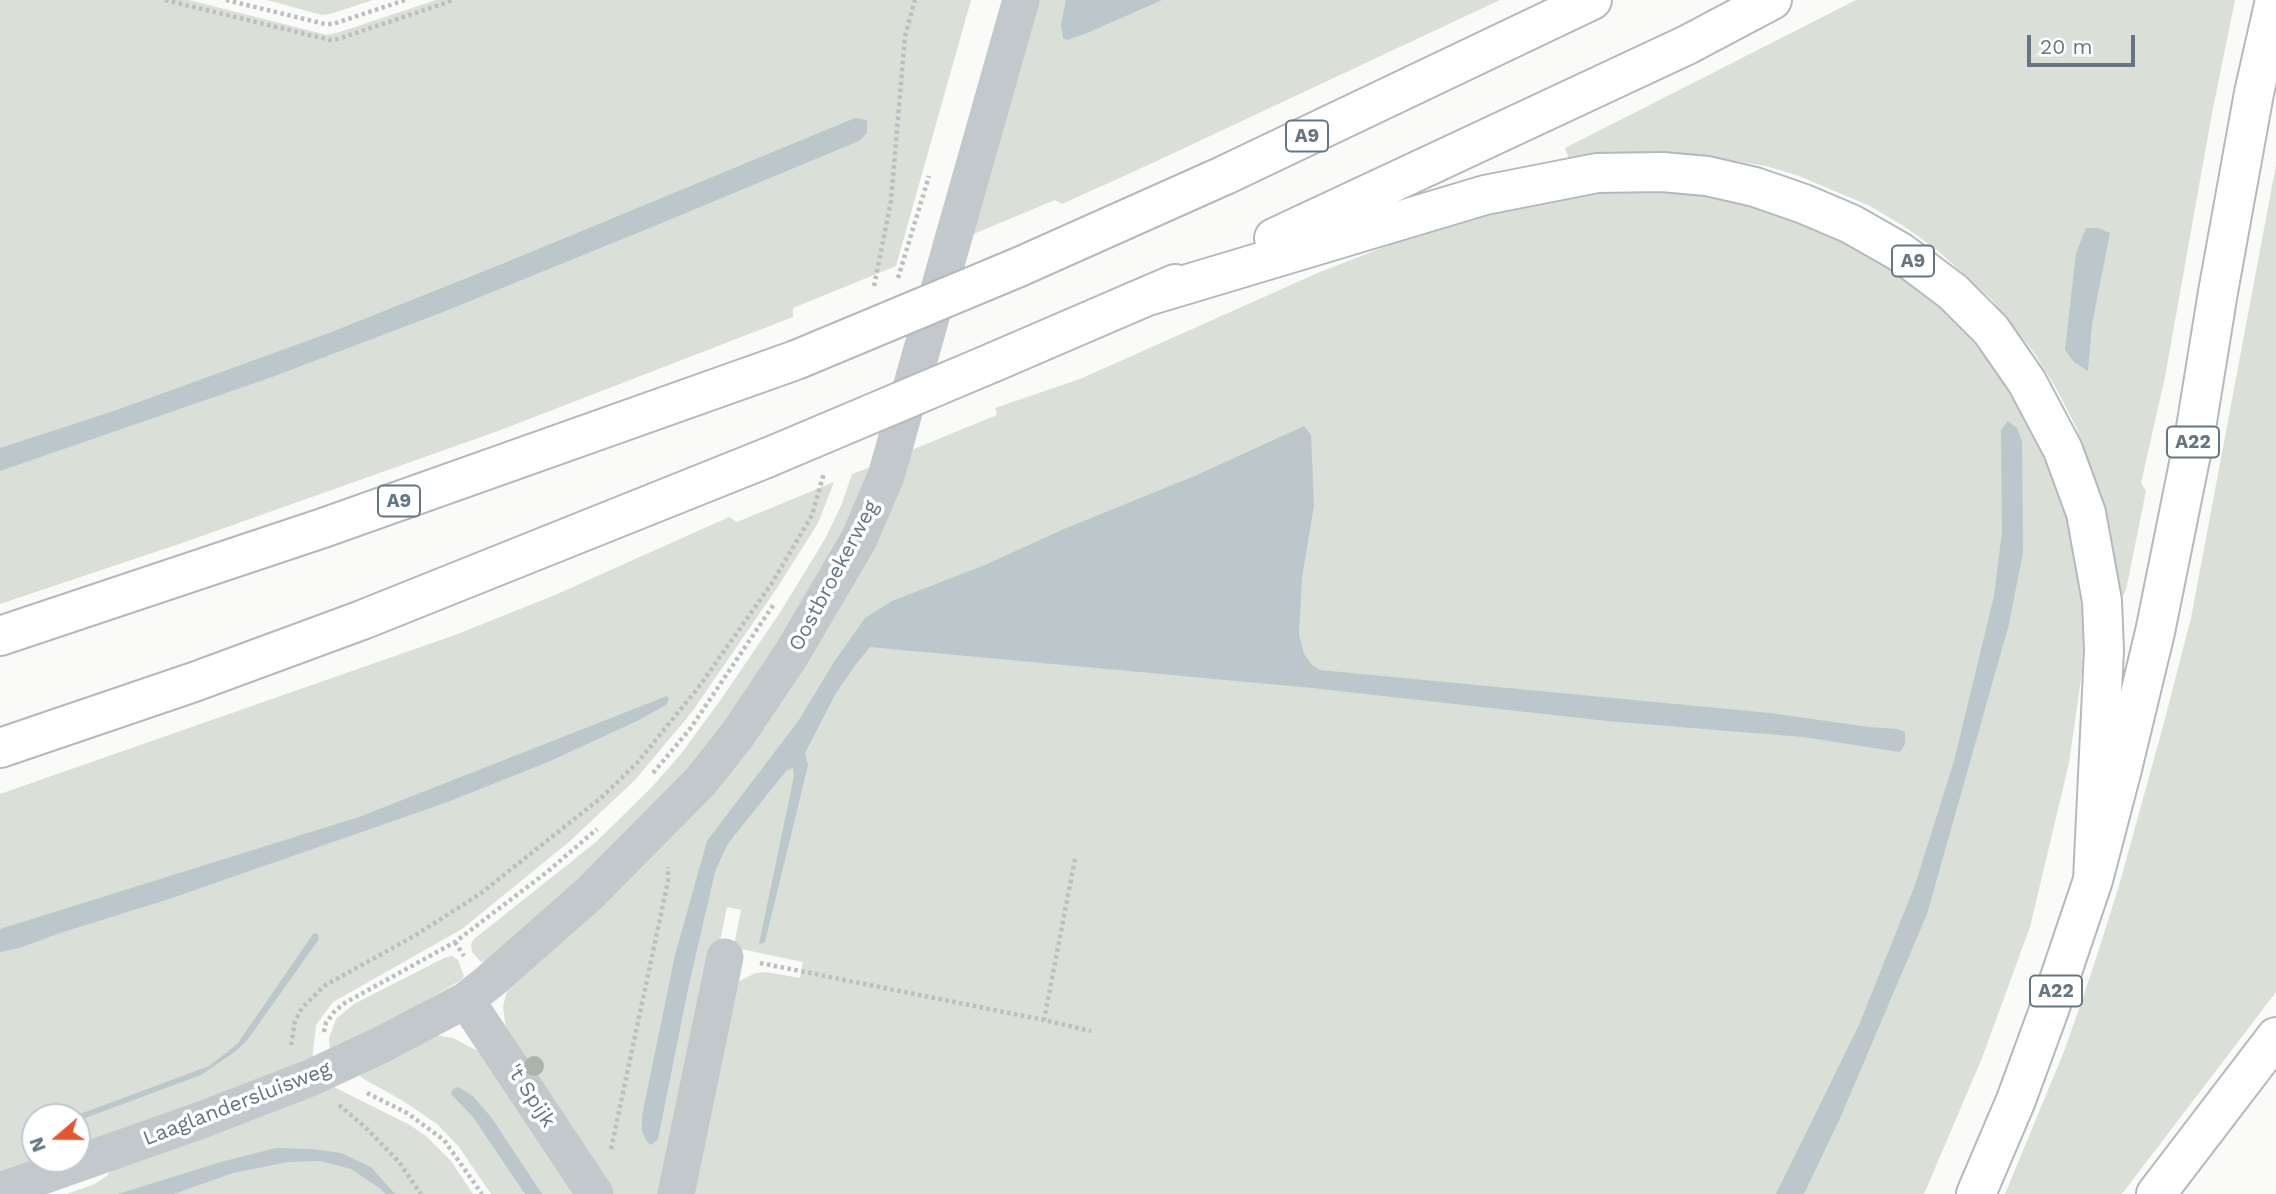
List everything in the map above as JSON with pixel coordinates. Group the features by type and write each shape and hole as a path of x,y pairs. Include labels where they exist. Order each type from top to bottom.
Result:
{"highway":[{"name":"A9","path":"0,636 323,528 796,360 1019,267 1225,175 1592,0"},
{"name":"A9","path":"0,748 194,682 362,620 769,457 1151,295 1675,50 1772,0"},
{"name":"A22","path":"1976,1194 2025,1075 2093,880 2155,632 2195,433 2254,93 2276,0"},
{"name":"A9","path":"1151,295 1485,195 1597,173 1662,172 1707,176 1755,187 1851,224 1900,252 1953,292 1990,330 2027,382 2063,450 2086,513 2102,601 2104,650 2093,880"},
{"path":"2156,1194 2276,1037"}],"street":[{"name":"Oostbroekerweg","path":"466,1000 589,894 668,817 724,753 767,693 840,573 886,476 1021,0"},
{"path":"676,1194 725,957"},
{"name":"Laaglandersluisweg","path":"0,1191 204,1119 321,1073 466,1000"},
{"name":"'t Spijk","path":"466,1000 595,1194"}],"path":[{"path":"165,0 330,40 338,40 454,0"},
{"path":"226,0 333,24 405,0"},
{"path":"873,292 891,201 905,36 915,0"},
{"path":"895,284 930,175"},
{"path":"482,1194 444,1140 407,1113 351,1085 298,1065 291,1045 295,1021 302,1008 334,978 443,919 506,876 603,797 637,762 698,688 772,583 812,515 825,469"},
{"path":"648,778 690,729 777,600"},
{"path":"611,1153 668,881 668,817"},
{"path":"421,1194 391,1154 321,1073 326,1023 343,1004 432,956 471,931 607,821"},
{"path":"1044,1020 1075,859"},
{"path":"725,957 1091,1031"}],"shaded area":[{"path":"0,0 189,0 327,35 436,0 971,0 896,266 793,308 793,317 498,431 182,543 0,604"},
{"path":"267,0 373,0 322,15"},
{"path":"1036,0 1500,0 1062,204 1055,200 971,235"},
{"path":"1066,0 1162,0 1067,40 1063,38 1061,25"},
{"path":"1856,0 2235,0 2165,377 2141,483 2146,491 2126,590 2122,598 2117,600 2109,537 2111,531 2076,427 2056,388 2035,354 1992,300 1937,250 1870,206 1799,176 1766,166 1697,155 1657,152 1616,153 1569,159 1565,148"},
{"path":"855,118 867,120 867,133 859,141 652,227 443,312 272,377 0,471 0,448 114,411 329,333"},
{"path":"2276,165 2276,992 2122,1194 2005,1194 2065,1049 2093,968 2162,730 2191,618"},
{"path":"1657,187 1778,207 1905,271 1999,365 2064,492 2082,586 2084,632 2084,658 2069,763 2030,927 1982,1058 1924,1194 685,1194 735,983 756,973 766,972 800,978 803,962 736,948 734,945 741,910 727,907 668,1194 613,1194 506,1031 503,1006 508,988 610,895 909,451 997,415 995,408 1080,379 1320,272 1441,225 1556,195"},
{"path":"2086,228 2098,228 2110,233 2092,324 2088,371 2074,362 2065,350 2076,253"},
{"path":"2008,421 2017,428 2022,441 2023,552 2009,624 1927,914 1841,1116 1804,1194 1776,1194 1859,1025 1915,885 1954,761 1994,596 2002,532 2001,430"},
{"path":"1304,426 1311,435 1314,505 1302,578 1299,634 1304,654 1312,665 1320,670 1770,713 1898,729 1905,732 1905,744 1900,752 1803,737 1607,721 1312,688 870,647 836,693 805,753 808,765 765,942 759,944 794,776 793,768 786,771 727,845 715,872 658,1139 651,1145 642,1131 642,1116 675,955 707,841 799,720 834,662 865,618 892,601 985,565 1064,529 1197,475"},
{"path":"876,465 857,509 786,636 695,765 609,855 487,961 481,962 472,952 471,944 474,939 596,842 680,755 781,611 825,539 841,506 852,474"},
{"path":"834,482 818,523 692,712 635,780 569,842 462,929 333,1002 316,1025 312,1062 91,1141 91,1103 21,1103 21,1165 0,1172 0,794 455,635 555,595 729,517 737,522"},
{"path":"667,696 669,699 666,705 637,721 548,762 445,803 169,899 0,952 0,929 359,817"},
{"path":"317,933 319,939 248,1039 236,1051 201,1075 91,1116 91,1110 209,1066 238,1043 313,934"},
{"path":"452,956 458,960 464,976 461,980 359,1040 330,1050 329,1038 336,1019 354,1004"},
{"path":"434,1035 453,1038 478,1051 577,1194 491,1194 459,1147 437,1124 359,1074"},
{"path":"334,1087 410,1125 426,1136 451,1161 473,1194 67,1194 95,1184 107,1176 112,1168"},
{"path":"458,1087 473,1096 491,1117 542,1194 525,1194 473,1117 451,1094 453,1089"},
{"path":"276,1148 341,1153 371,1167 395,1194 385,1194 351,1169 320,1161 288,1162 233,1173 174,1194 118,1194 221,1162"}]}
